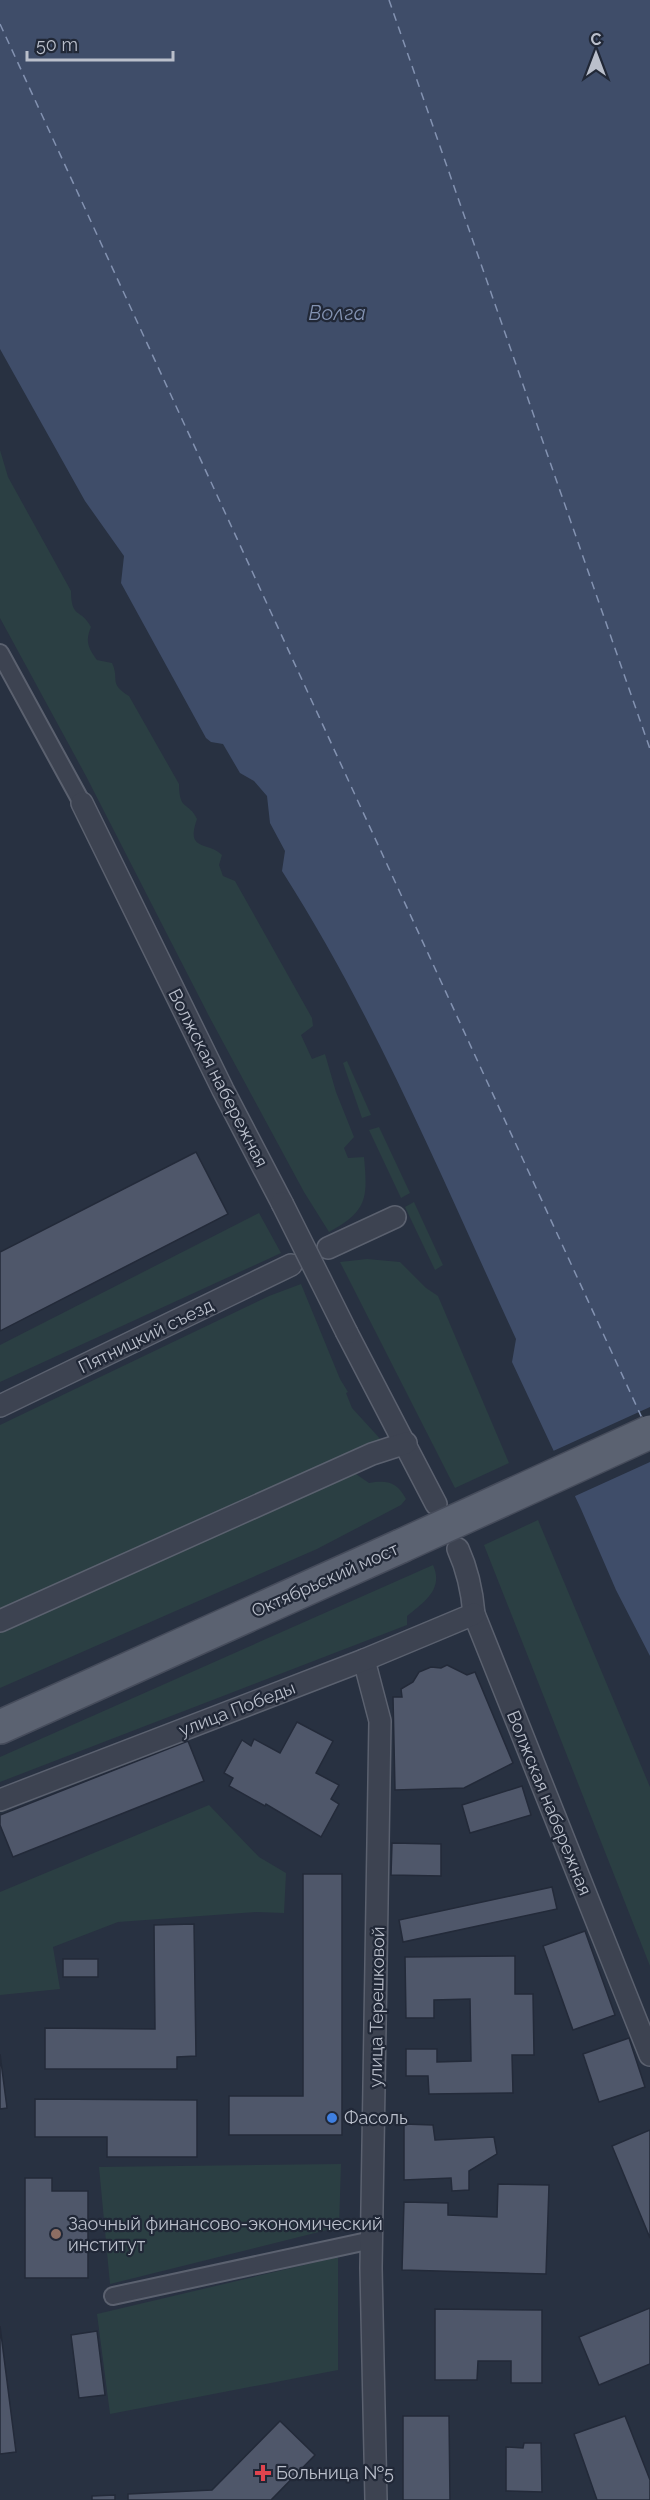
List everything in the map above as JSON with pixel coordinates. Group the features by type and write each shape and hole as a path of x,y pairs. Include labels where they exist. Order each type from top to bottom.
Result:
{"main road":[{"name":"Октябрьский мост","path":"0,1727 650,1432"}],"street":[{"name":"Волжская набережная","path":"0,653 82,803 223,1090 436,1504"},
{"path":"328,1248 395,1217"},
{"name":"Пятницкий съезд","path":"0,1406 291,1265"},
{"path":"0,1621 372,1454 406,1443"},
{"name":"Волжская набережная","path":"458,1549 472,1587 474,1614 650,2055"},
{"name":"улица Победы","path":"0,1800 364,1660 474,1614"},
{"name":"улица Терешковой","path":"364,1660 380,1721 372,2240 376,2500"},
{"path":"113,2296 372,2240"}],"green space":[{"path":"0,450 8,477 71,591 71,600 75,610 91,627 88,644 91,652 97,660 112,663 119,688 129,696 179,784 179,793 183,803 197,819 194,829 196,841 222,855 219,865 223,876 235,881 312,1018 313,1026 301,1035 312,1059 325,1054 336,1092 354,1137 344,1148 348,1158 364,1157 366,1183 362,1202 351,1217 329,1232 304,1192 210,1018 86,776 0,618"},
{"path":"347,1061 371,1115 362,1118 343,1063"},
{"path":"379,1127 410,1193 401,1198 369,1130"},
{"path":"414,1202 443,1265 435,1270 405,1207"},
{"path":"259,1213 281,1253 0,1382 0,1345"},
{"path":"367,1259 400,1262 426,1288 438,1296 509,1463 455,1488 340,1262"},
{"path":"301,1284 340,1379 348,1392 346,1393 352,1408 384,1443 0,1609 0,1425 269,1296"},
{"path":"356,1474 369,1483 391,1483 406,1499 401,1505 317,1549 0,1688 0,1629"},
{"path":"538,1520 650,1787 650,1966 484,1545"},
{"path":"433,1565 436,1574 434,1588 426,1600 407,1616 407,1625 0,1782 0,1757"},
{"path":"209,1805 259,1857 286,1873 284,1913 257,1912 118,1922 53,1947 60,1989 0,1995 0,1892"},
{"path":"341,2164 339,2227 110,2284 99,2167"},
{"path":"338,2257 338,2370 110,2414 97,2314"}],"water":[{"name":"Волга","path":"0,0 650,0 650,1656 616,1590 512,1362 516,1339 435,1160 348,984 282,871 285,851 270,823 267,796 254,781 240,773 223,744 211,742 206,738 121,583 124,556 85,501 0,349"}],"pier":[{"path":"650,1407 650,1462 573,1497 551,1452"}],"building":[{"path":"196,1152 228,1214 0,1331 0,1252"},
{"path":"447,1665 467,1675 475,1672 513,1763 464,1788 395,1790 393,1697 402,1697 401,1689 413,1682 419,1672 431,1667 441,1668"},
{"path":"297,1722 333,1741 316,1773 339,1785 331,1799 339,1804 321,1837 266,1804 265,1806 229,1786 233,1778 224,1773 242,1740 251,1746 254,1739 280,1753"},
{"path":"188,1741 204,1781 13,1857 0,1825 0,1815"},
{"path":"522,1786 531,1815 470,1833 462,1805"},
{"path":"392,1843 441,1844 441,1876 391,1875"},
{"path":"303,1874 342,1874 342,2135 229,2135 229,2096 303,2096"},
{"path":"552,1887 557,1909 403,1942 399,1920"},
{"path":"194,1924 196,2056 177,2057 177,2069 45,2069 45,2028 155,2029 154,1925"},
{"path":"585,1931 615,2015 573,2030 543,1946"},
{"path":"515,1956 515,1994 533,1994 534,2055 512,2055 513,2093 429,2094 428,2076 406,2076 406,2049 437,2049 437,2062 471,2061 470,1999 434,2000 434,2018 406,2018 405,1957"},
{"path":"63,1959 98,1959 98,1977 63,1977"},
{"path":"629,2038 645,2087 599,2102 583,2054"},
{"path":"0,2054 7,2108 0,2109"},
{"path":"35,2099 197,2100 197,2157 107,2157 107,2137 35,2137"},
{"path":"404,2124 433,2125 435,2140 494,2137 497,2154 469,2171 469,2190 452,2191 451,2178 404,2180"},
{"path":"650,2130 650,2238 612,2146"},
{"name":"Заочный финансово-экономический институт","path":"25,2178 52,2178 52,2191 88,2191 88,2278 25,2278"},
{"path":"498,2184 549,2185 546,2274 402,2270 404,2202 448,2203 448,2215 497,2217"},
{"path":"650,2308 650,2364 599,2385 579,2337"},
{"path":"435,2309 542,2310 542,2383 511,2383 511,2361 478,2361 477,2380 435,2380"},
{"path":"0,2326 16,2452 0,2454"},
{"path":"97,2331 105,2395 79,2398 71,2335"},
{"path":"403,2416 449,2416 450,2500 403,2500"},
{"path":"625,2416 650,2480 650,2500 597,2500 574,2434"},
{"name":"Больница №5","path":"280,2421 315,2455 271,2500 128,2500 128,2494 212,2490"},
{"path":"524,2443 541,2443 542,2492 506,2491 506,2447 523,2448"},
{"path":"115,2495 115,2500 92,2500 92,2496"}],"ferry route":[{"path":"389,0 650,749"},
{"path":"0,24 642,1418"}],"place":[{"name":"Фасоль","path":"332,2118"},
{"name":"Заочный финансово-экономический институт","path":"56,2234"},
{"name":"Больница №5","path":"263,2473"}]}
